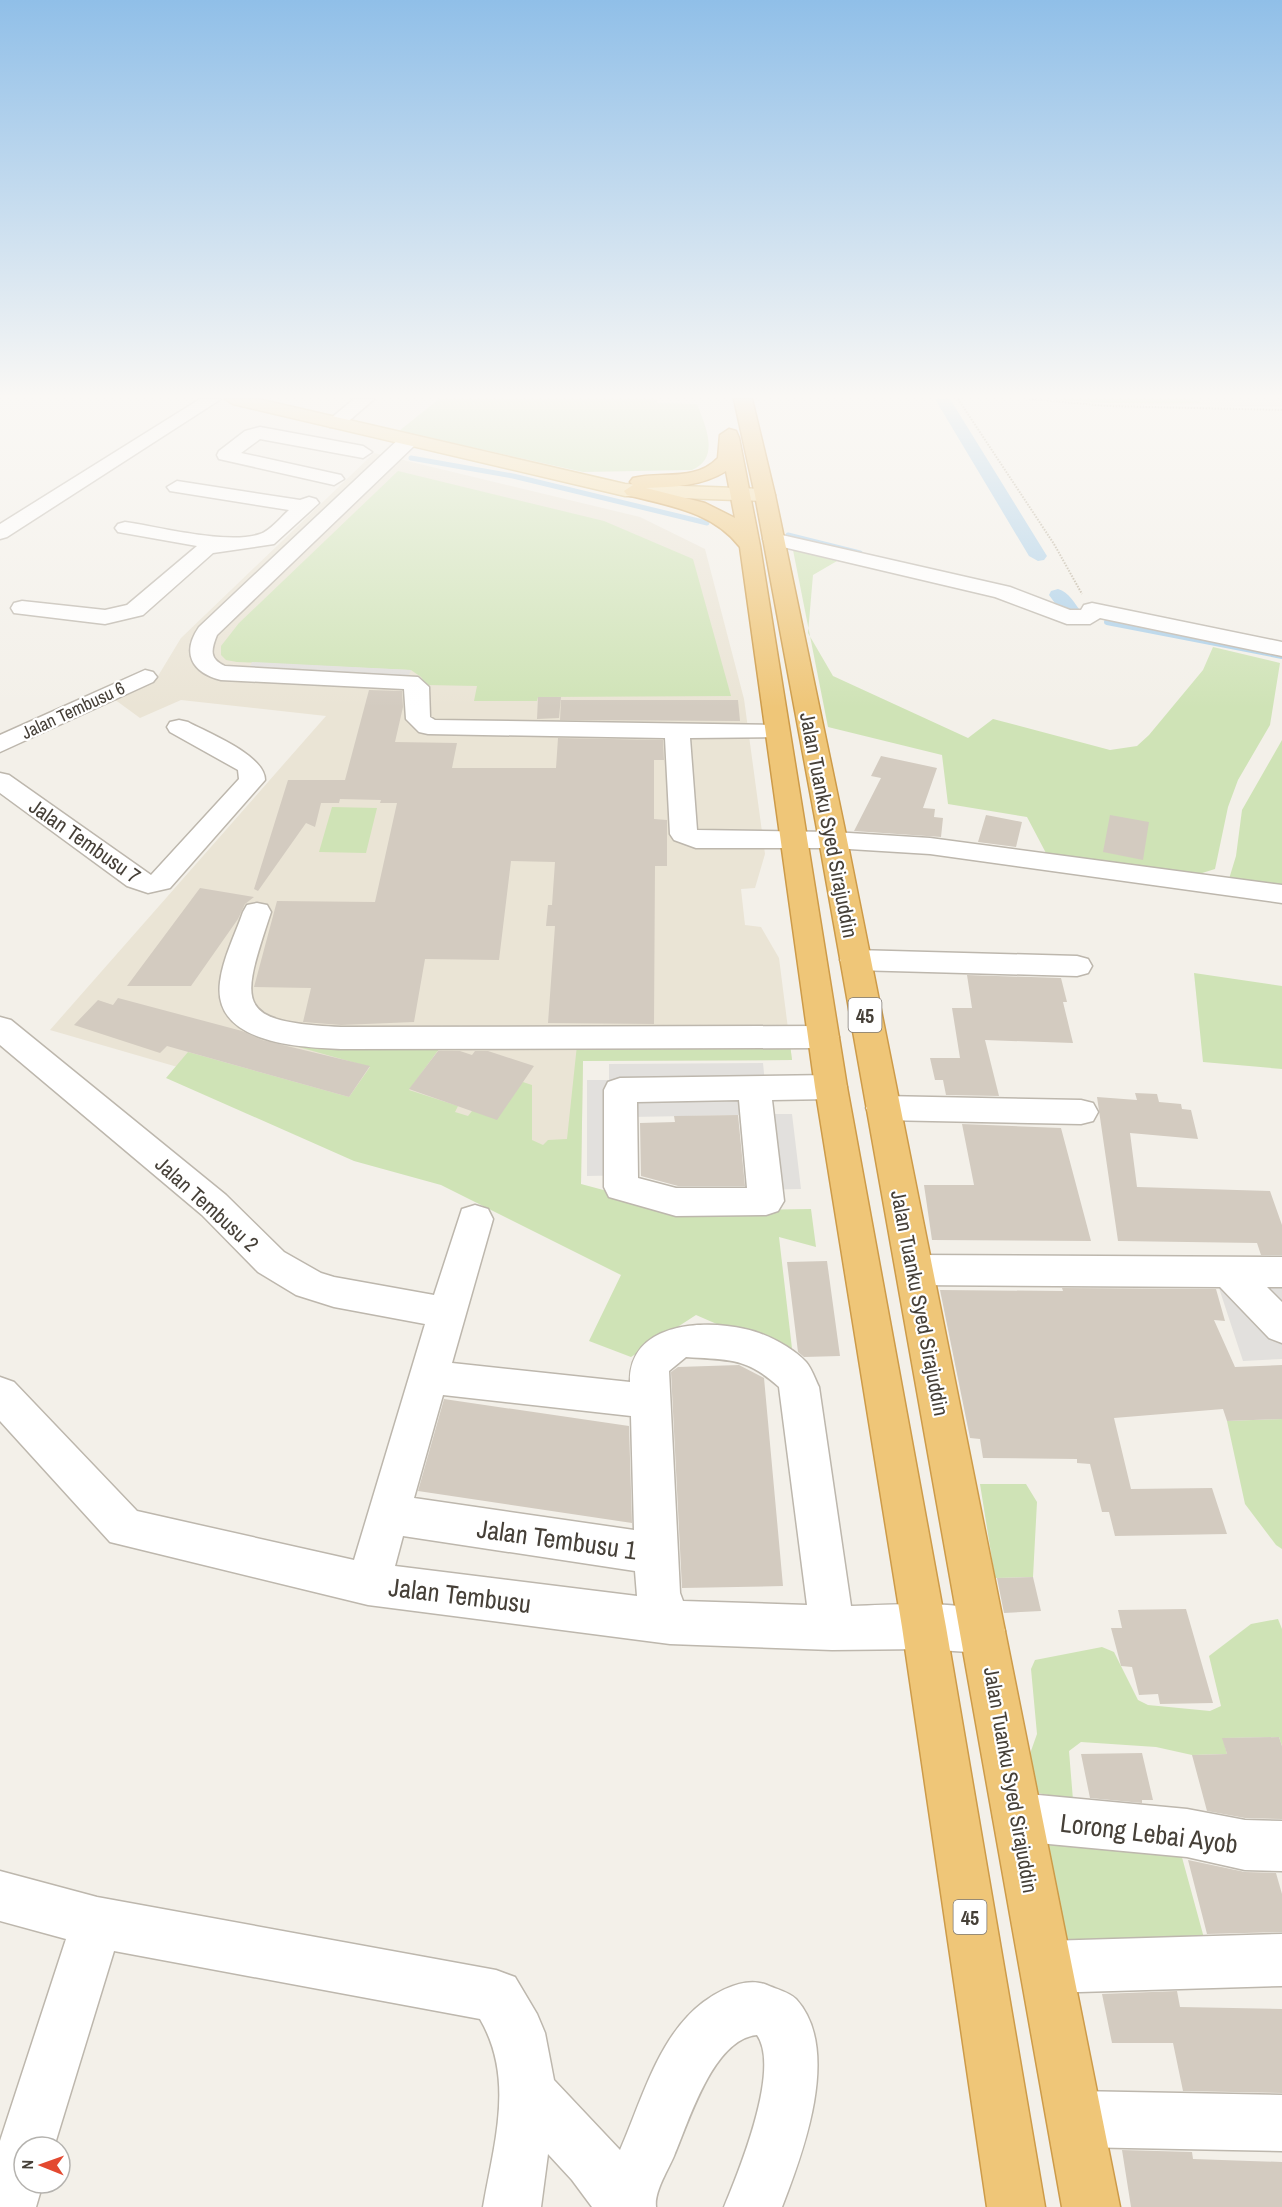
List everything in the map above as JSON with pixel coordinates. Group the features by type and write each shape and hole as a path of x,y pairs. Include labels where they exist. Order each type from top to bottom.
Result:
{"highway":[{"path":"683,502 717,515 761,543"},
{"name":"Jalan Tuanku Syed Sirajuddin","path":"754,502 761,543 833,840 1091,2207"},
{"name":"Jalan Tuanku Syed Sirajuddin","path":"761,543 777,732 823,1037 924,1627 1016,2207"}],"street":[{"path":"0,515 21,502"},
{"path":"0,533 49,502"},
{"path":"273,502 305,507"},
{"path":"125,528 197,538 213,545 267,540 310,502"},
{"path":"344,502 207,632 199,657 205,667 221,673 410,682 417,687 418,718 428,727 441,729 777,732"},
{"path":"761,543 1002,592 1067,617 1090,617 1092,610 1282,649"},
{"path":"22,608 105,617 135,610 213,545"},
{"name":"Jalan Tembusu 6","path":"0,744 145,677"},
{"name":"Jalan Tembusu 7","path":"0,781 137,880 148,884 160,882 252,780 252,772 247,765 179,727"},
{"path":"677,731 684,834 696,840 833,840 930,846 1282,894"},
{"path":"257,912 234,987 237,1005 252,1023 290,1035 341,1038 823,1037"},
{"path":"855,960 1077,966"},
{"name":"Jalan Tembusu 2","path":"3,1034 214,1205 271,1262 309,1284 333,1292 448,1313"},
{"path":"754,1088 766,1201 676,1202 621,1187 620,1090 754,1088 831,1087"},
{"path":"883,1108 1081,1112"},
{"path":"368,1584 475,1220"},
{"path":"914,1270 1282,1272"},
{"path":"1229,1272 1282,1327"},
{"path":"656,1554 650,1365 668,1348 684,1341 745,1345 773,1359 793,1375 799,1387 832,1628"},
{"path":"429,1377 651,1401"},
{"name":"Jalan Tembusu","path":"0,1394 125,1528 368,1584 670,1622 832,1628 924,1627 983,1631"},
{"name":"Jalan Tembusu 1","path":"387,1514 656,1554 658,1593 670,1622"},
{"name":"Lorong Lebai Ayob","path":"1017,1817 1187,1833 1245,1845 1282,1846"},
{"path":"0,1896 97,1922 496,1996 518,2033 529,2094 512,2207"},
{"path":"30,2135 97,1922"},
{"path":"1046,1967 1282,1960"},
{"path":"626,2206 679,2076 697,2046 717,2025 738,2012 757,2008 776,2016 788,2038 792,2081 768,2172 753,2207"},
{"path":"529,2094 592,2160 626,2206"},
{"path":"1075,2120 1282,2123"},
{"path":"7,2207 12,2191"}],"path":[{"path":"1026,502 1054,544 1092,610"}],"shaded area":[{"path":"323,502 578,502 640,517 705,549 744,699 765,854 755,888 741,889 745,925 761,927 779,958 792,1060 583,1061 581,1184 50,1030 326,716 181,700 140,718 114,699 158,676 181,638"},
{"path":"252,662 411,670 408,678 248,670"},
{"path":"763,1063 768,1114 792,1114 801,1189 746,1190 739,1115 632,1117 634,1175 587,1176 587,1080 609,1080 609,1064"},
{"path":"1217,1282 1282,1282 1282,1359 1243,1361"}],"green space":[{"path":"366,502 526,502 604,521 693,559 731,696 538,697 537,701 474,701 477,686 426,685 421,677 411,670 226,660 221,655 221,646 239,623"},
{"path":"793,550 837,561 813,575 808,628"},
{"path":"810,637 833,676 968,738 993,719 1110,750 1137,746 1149,735 1203,670 1213,647 1280,663 1270,725 1238,780 1228,807 1215,869 1199,874 1047,855 1027,817 948,804 942,755 828,727"},
{"path":"1282,740 1282,886 1229,879 1236,856 1242,810"},
{"path":"332,807 377,808 366,853 319,852"},
{"path":"1194,973 1282,986 1282,1069 1203,1062"},
{"path":"277,1041 442,1045 409,1090 458,1106 455,1112 468,1116 472,1111 523,1082 532,1085 532,1140 543,1145 548,1140 567,1139 577,1045 790,1044 792,1060 583,1061 581,1184 682,1211 811,1209 816,1247 779,1237 793,1357 696,1315 631,1357 589,1341 621,1275 441,1185 354,1161 166,1078 188,1052 349,1097 370,1067"},
{"path":"1282,1419 1282,1549 1276,1545 1245,1504 1227,1421"},
{"path":"980,1484 1026,1484 1037,1502 1033,1577 995,1578"},
{"path":"1278,1619 1282,1629 1282,1746 1279,1737 1223,1738 1227,1754 1192,1755 1156,1747 1081,1742 1069,1751 1073,1800 1028,1791 1026,1765 1037,1734 1031,1669 1035,1660 1102,1647 1114,1652 1138,1700 1148,1705 1210,1711 1221,1706 1209,1656 1251,1624"},
{"path":"1043,1833 1177,1839 1207,1949 1067,1955"}],"building":[{"path":"369,690 402,691 403,707 395,742 457,743 452,768 556,768 558,738 663,740 664,760 654,760 654,819 667,820 667,866 655,866 654,1024 548,1023 555,926 546,926 548,905 552,905 555,862 511,861 499,960 425,959 414,1022 341,1025 303,1022 311,988 254,987 277,901 375,902 397,803 380,803 381,800 340,799 339,803 321,803 315,827 306,823 258,891 254,889 288,780 345,780"},
{"path":"538,697 561,697 559,718 537,719"},
{"path":"561,700 738,700 740,721 560,720"},
{"path":"881,756 937,768 923,808 935,809 934,817 943,818 941,837 854,831 881,778 871,776"},
{"path":"986,815 1022,822 1016,847 978,842"},
{"path":"1110,815 1149,822 1143,860 1103,852"},
{"path":"200,888 254,897 245,904 238,919 191,986 127,986"},
{"path":"967,975 1061,978 1067,1002 1063,1002 1073,1043 985,1040 999,1096 946,1095 943,1080 935,1080 930,1058 960,1058 952,1008 972,1008"},
{"path":"118,998 242,1031 262,1040 370,1066 349,1097 167,1046 160,1053 74,1025 98,1000 113,1005"},
{"path":"438,1051 460,1051 472,1055 475,1051 488,1051 534,1066 497,1120 409,1089"},
{"path":"1135,1093 1157,1094 1159,1102 1181,1104 1182,1109 1191,1110 1198,1139 1130,1133 1137,1187 1270,1191 1282,1225 1282,1255 1261,1255 1257,1243 1118,1241 1097,1097 1137,1100"},
{"path":"738,1115 745,1186 678,1186 641,1176 640,1123 675,1122 674,1116"},
{"path":"962,1124 1061,1128 1091,1241 932,1240 924,1185 974,1185"},
{"path":"827,1261 840,1356 804,1357 798,1352 787,1262"},
{"path":"1062,1288 1216,1289 1225,1321 1214,1320 1235,1367 1282,1365 1282,1419 1227,1421 1223,1409 1114,1418 1131,1489 1212,1488 1227,1534 1115,1536 1109,1512 1102,1512 1090,1464 1077,1463 1077,1459 983,1458 980,1439 970,1438 940,1290 1063,1291"},
{"path":"739,1365 764,1378 783,1586 682,1588 671,1372 678,1367"},
{"path":"444,1399 629,1426 632,1523 418,1491"},
{"path":"1033,1577 1041,1611 1004,1613 997,1578"},
{"path":"1186,1609 1213,1703 1160,1704 1158,1694 1139,1695 1132,1667 1121,1666 1111,1628 1122,1628 1118,1610"},
{"path":"1279,1737 1282,1746 1282,1819 1245,1818 1207,1811 1192,1755 1227,1754 1222,1738"},
{"path":"1142,1753 1153,1800 1142,1800 1142,1803 1090,1798 1081,1754"},
{"path":"1188,1860 1245,1872 1276,1873 1282,1894 1282,1932 1207,1934"},
{"path":"1177,1991 1180,2007 1282,2009 1282,2093 1183,2091 1173,2043 1112,2043 1102,1994"},
{"path":"1122,2150 1192,2152 1193,2159 1282,2162 1282,2207 1131,2207"}],"waterway":[{"path":"620,502 707,523"},
{"path":"1005,502 1038,556"},
{"path":"788,535 860,553"},
{"path":"1058,595 1072,613"},
{"path":"1107,622 1282,656"}]}
